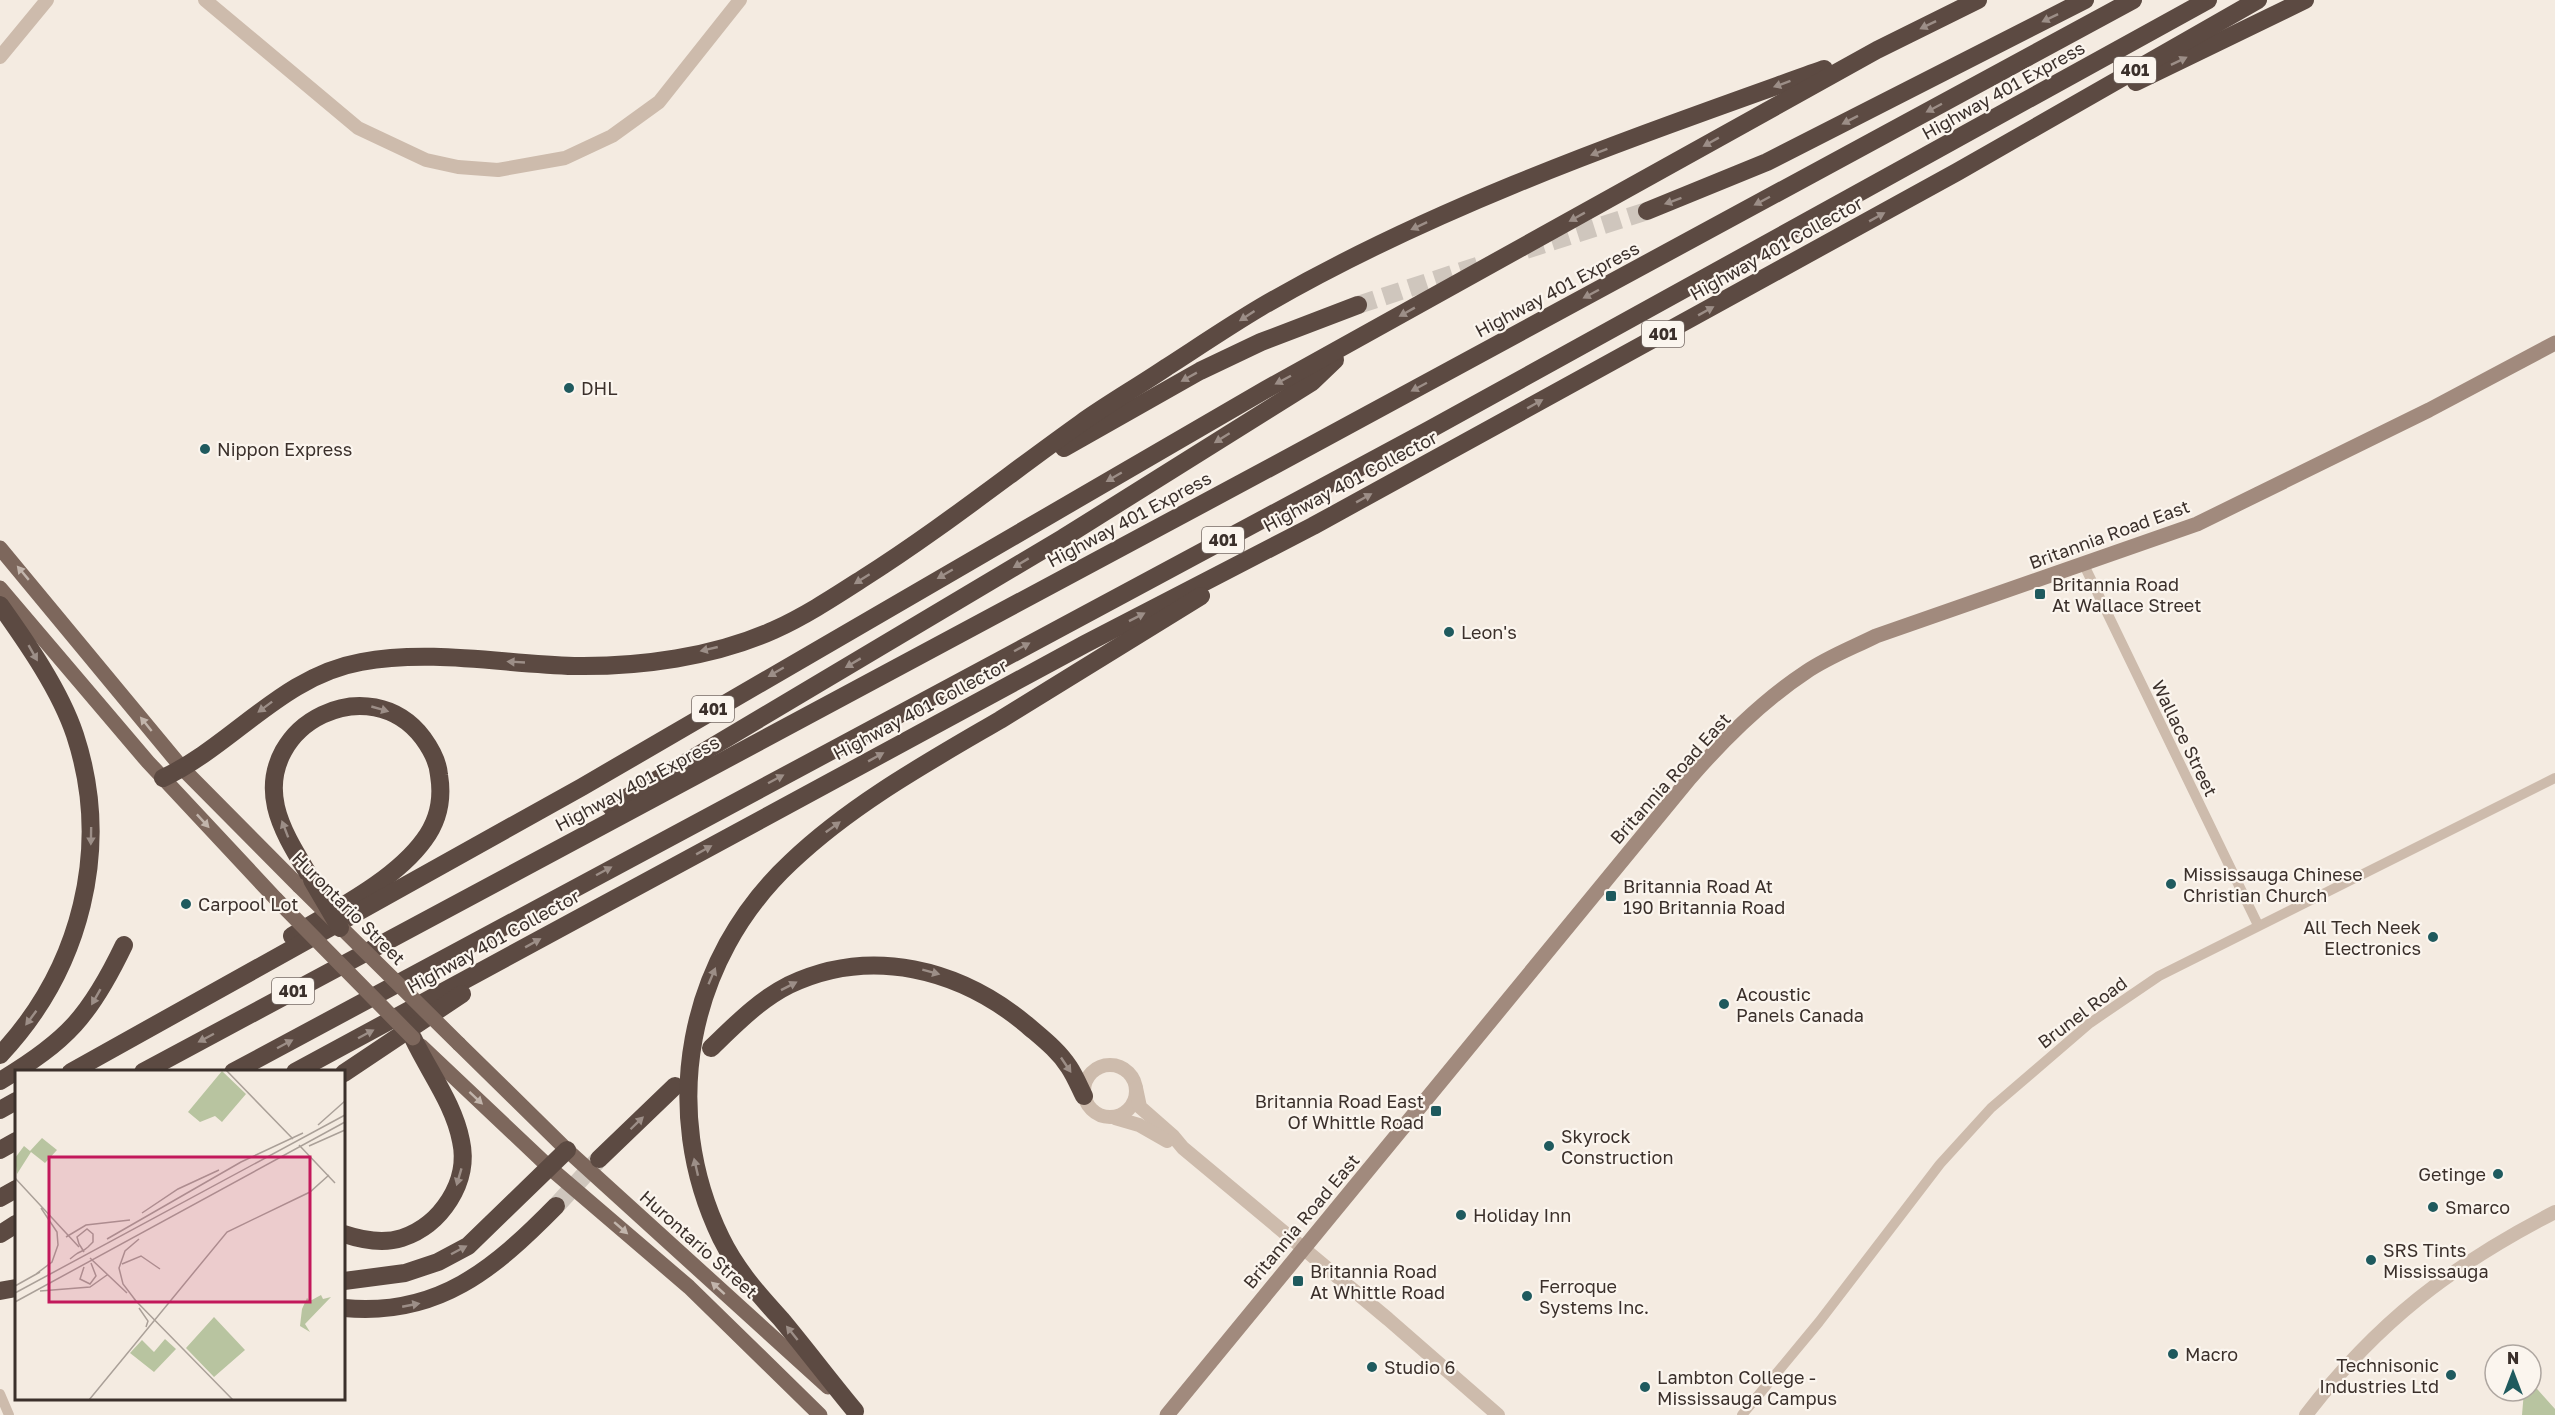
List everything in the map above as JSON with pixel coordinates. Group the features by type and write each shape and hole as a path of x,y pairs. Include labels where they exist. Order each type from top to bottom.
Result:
{"highway":[{"name":"401","path":"73,1070 582,787 1204,425 1877,50 1978,0"},
{"path":"1647,211 1767,162 2085,0"},
{"name":"Highway 401 Express","path":"145,1070 1275,465 2133,0"},
{"name":"Highway 401 Express","path":"235,1070 1429,430 2208,0"},
{"name":"Highway 401 Collector","path":"297,1070 1085,644 1313,526 2013,141 2258,0"},
{"path":"2013,141 2305,0"},
{"path":"163,778 183,769 276,698 315,676 358,662 400,657 577,666 655,662 746,641 822,605 915,545 997,487 1083,421 1259,308 1364,251 1491,192 1877,50"},
{"path":"997,487 1200,371 1261,342 1359,304"},
{"path":"442,911 1063,538 1312,382 1353,342"},
{"path":"857,1413 734,1262 711,1216 695,1165 687,1105 689,1054 700,1005 730,937 768,885 830,828 930,762 1313,526"},
{"path":"0,605 29,647 75,734 92,832 87,885 68,953 42,1004 0,1055"},
{"path":"202,1000 253,960 385,877 406,860 424,840 438,814 440,798 438,768 433,753 416,729 390,711 370,706 347,706 329,710 308,723 290,741 280,761 275,782 276,807 306,883 340,928"},
{"path":"19,1070 41,1057 92,1006 124,945"},
{"path":"711,1048 761,1003 808,977 849,967 901,967 946,976 988,996 1057,1052 1069,1067 1084,1096"},
{"path":"345,1072 466,991 482,971"},
{"path":"345,1234 382,1241 402,1238 419,1230 435,1218 450,1200 459,1182 463,1164 462,1142 429,1061 413,1038"},
{"path":"0,1081 15,1072"},
{"path":"599,1160 675,1086"},
{"path":"0,1110 15,1102"},
{"path":"0,1150 15,1142"},
{"path":"345,1281 405,1273 438,1262 468,1246 567,1150"},
{"path":"0,1198 15,1190"},
{"path":"345,1308 390,1308 416,1304 456,1289 519,1243 556,1206"},
{"path":"0,1234 15,1225"},
{"path":"0,1291 15,1288"}],"main road":[{"name":"Britannia Road East","path":"1167,1415 1690,778 1713,752 1768,700 1837,653 1876,636 2084,566 2197,524 2439,405 2555,343"},
{"name":"Hurontario Street","path":"0,548 183,769 306,883"},
{"path":"0,588 163,778 276,899 413,1038"},
{"name":"Hurontario Street","path":"340,928 567,1150 857,1413"},
{"path":"429,1061 689,1287 820,1415"}],"street":[{"path":"0,57 47,0"},
{"path":"205,0 358,128 426,160 458,167 498,170 565,158 612,136 659,102 740,0"},
{"name":"Wallace Street","path":"2084,566 2258,925"},
{"name":"Brunel Road","path":"1742,1415 1819,1322 1940,1164 1990,1108 2090,1023 2159,976 2555,778"},
{"path":"1183,1148 1138,1125 1093,1112 1084,1096 1083,1087 1090,1073 1106,1065 1124,1068 1130,1073 1140,1107 1183,1148 1498,1415"},
{"path":"1115,1118 1131,1108 1135,1100 1136,1088"},
{"path":"2306,1415 2367,1344 2438,1281 2502,1239 2555,1212"},
{"path":"0,1394 9,1415"}],"green space":[{"path":"2543,1396 2555,1409 2555,1415 2522,1415 2523,1403 2543,1403"}],"tunnel":[{"path":"1526,250 1647,211"},
{"path":"1358,305 1483,264"},
{"path":"556,1206 599,1159"}],"place":[{"name":"DHL","path":"569,388"},
{"name":"Nippon Express","path":"205,449"},
{"name":"Britannia Road At Wallace Street","path":"2040,594"},
{"name":"Leon's","path":"1449,632"},
{"name":"Mississauga Chinese Christian Church","path":"2171,884"},
{"name":"Britannia Road At 190 Britannia Road","path":"1611,896"},
{"name":"Carpool Lot","path":"186,904"},
{"name":"All Tech Neek Electronics","path":"2433,937"},
{"name":"Acoustic Panels Canada","path":"1724,1004"},
{"name":"Britannia Road East Of Whittle Road","path":"1436,1111"},
{"name":"Skyrock Construction","path":"1549,1146"},
{"name":"Getinge","path":"2498,1174"},
{"name":"Smarco","path":"2433,1207"},
{"name":"Holiday Inn","path":"1461,1215"},
{"name":"SRS Tints Mississauga","path":"2371,1260"},
{"name":"Britannia Road At Whittle Road","path":"1298,1281"},
{"name":"Ferroque Systems Inc.","path":"1527,1296"},
{"name":"Macro","path":"2173,1354"},
{"name":"Studio 6","path":"1372,1367"},
{"name":"Technisonic Industries Ltd","path":"2451,1375"},
{"name":"Lambton College - Mississauga Campus","path":"1645,1387"}]}
